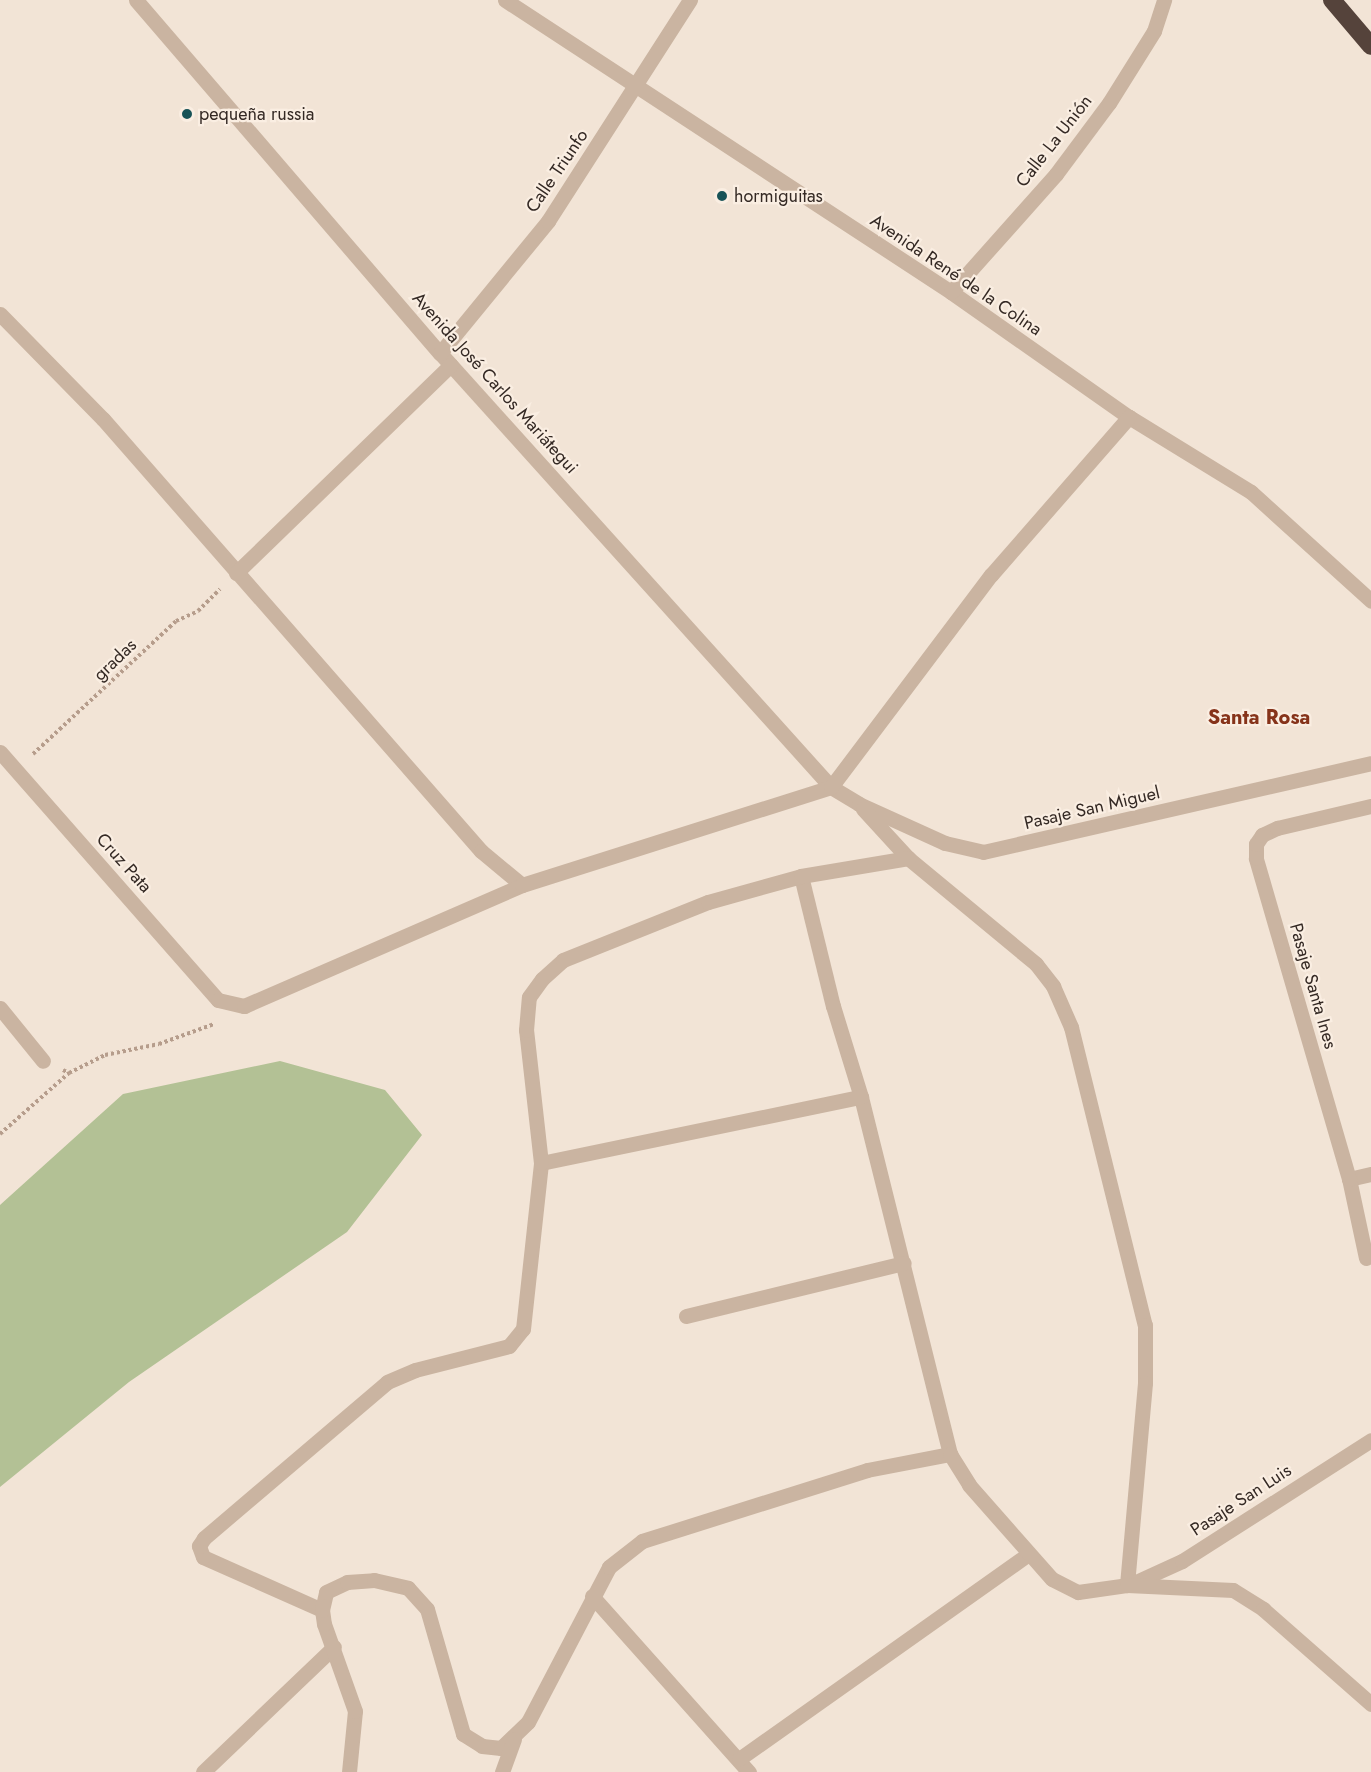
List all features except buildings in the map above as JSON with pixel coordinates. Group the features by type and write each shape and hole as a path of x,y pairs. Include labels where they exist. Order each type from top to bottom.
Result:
{"highway":[{"path":"1332,0 1371,46"}],"street":[{"name":"Avenida José Carlos Mariátegui","path":"136,0 451,365 831,787"},
{"name":"Avenida René de la Colina","path":"505,0 636,88 951,292 1129,417 1251,492 1371,601"},
{"name":"Calle Triunfo","path":"440,352 548,221 636,88 690,0"},
{"name":"Calle La Unión","path":"951,292 1056,174 1109,103 1154,31 1164,0"},
{"path":"0,314 103,420 481,851 522,885"},
{"path":"236,573 451,365"},
{"path":"218,1000 244,1006 522,885 831,787 992,575 1129,417"},
{"name":"Cruz Pata","path":"0,752 218,1000"},
{"name":"Pasaje San Miguel","path":"831,787 859,804 945,843 983,852 1371,763"},
{"path":"859,804 908,858 1036,964 1053,986 1071,1027 1145,1325 1145,1383 1127,1585"},
{"name":"Pasaje Santa Ines","path":"1366,1258 1349,1179 1256,858 1256,844 1262,835 1277,828 1371,806"},
{"path":"322,1610 203,1557 199,1546 221,1523 387,1382 415,1370 509,1346 523,1329 541,1163 526,1030 529,997 542,980 563,960 708,902 801,876 908,858"},
{"path":"801,876 833,1006 861,1097 904,1263 950,1454 969,1485 1052,1579 1078,1592 1127,1585 1233,1590 1263,1609 1371,1704"},
{"path":"0,1008 43,1061"},
{"path":"541,1163 861,1097"},
{"path":"1349,1179 1371,1174"},
{"path":"686,1316 904,1263"},
{"name":"Pasaje San Luis","path":"1127,1585 1182,1561 1371,1440"},
{"path":"349,1772 355,1711 322,1610 326,1592 347,1582 374,1580 408,1588 427,1609 463,1734 482,1746 501,1748 514,1739 528,1722 592,1596 609,1568 642,1541 867,1470 950,1454"},
{"path":"739,1759 1028,1554"},
{"path":"592,1596 749,1772"},
{"path":"203,1772 334,1647"},
{"path":"502,1772 514,1739"}],"path":[{"name":"gradas","path":"12,767 21,764 176,621 198,611 236,573"},
{"path":"0,1134 69,1073 105,1055 159,1044 220,1022 218,1000"},
{"path":"43,1061 69,1073"}],"green space":[{"path":"280,1061 385,1090 422,1135 347,1232 129,1382 0,1487 0,1205 123,1094"}],"place":[{"name":"pequeña russia","path":"187,114"},
{"name":"hormiguitas","path":"722,196"}],"district":[{"name":"Santa Rosa","path":"1259,717"}]}
